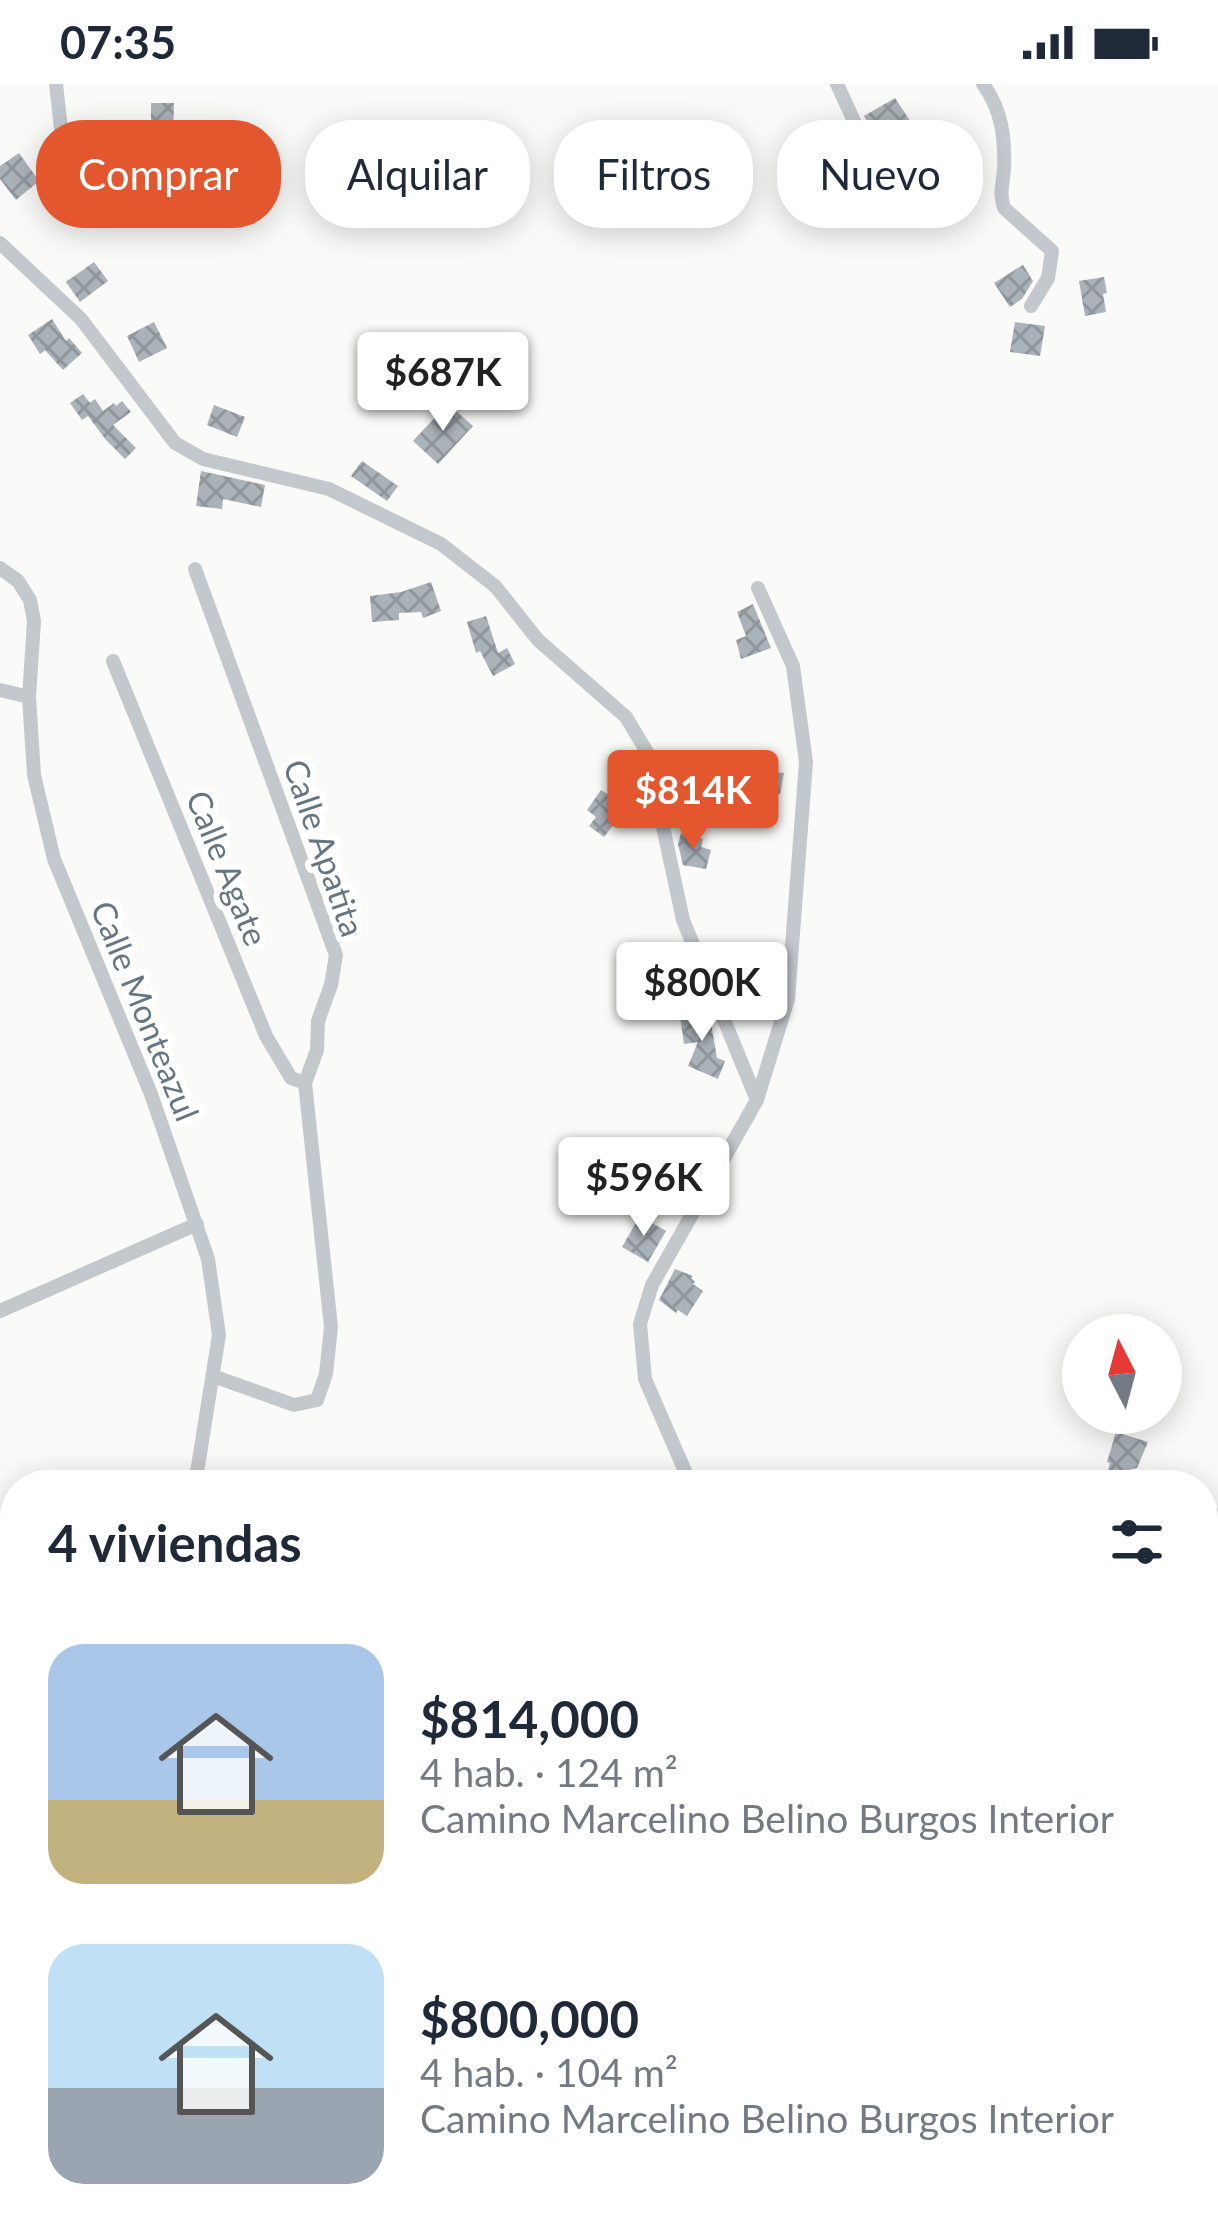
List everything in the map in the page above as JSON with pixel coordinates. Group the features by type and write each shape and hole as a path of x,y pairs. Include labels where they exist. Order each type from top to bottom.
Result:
{"street":[{"path":"56,84 60,120"},
{"path":"837,84 854,120"},
{"path":"983,84 1003,124 1000,198 1004,208 1052,250 1048,278 1031,306"},
{"path":"0,243 81,319 175,443 203,459 329,489 440,544 495,586 538,640 626,717 647,752 683,920 757,1100"},
{"name":"Calle Monteazul","path":"0,568 18,580 30,600 34,621 29,697 34,775 55,859 151,1094 208,1258 220,1335 197,1470"},
{"name":"Calle Apatita","path":"194,569 335,955 331,985 318,1021 317,1050 305,1082 331,1327 326,1374 317,1400 295,1405 213,1376"},
{"path":"684,1470 645,1379 640,1324 652,1285 757,1100 788,999 806,762 794,666 758,588"},
{"name":"Calle Agate","path":"113,661 266,1036 291,1078 305,1082"},
{"path":"0,690 29,697"},
{"path":"0,1311 197,1224"}],"building":[{"path":"895,98 909,120 866,120 864,116"},
{"path":"151,103 174,103 173,120 151,120"},
{"path":"19,153 36,183 16,200 0,179 0,166"},
{"path":"94,262 108,281 80,302 66,282"},
{"path":"1023,265 1033,281 1022,299 1010,307 994,283"},
{"path":"1104,277 1106,312 1085,316 1079,281"},
{"path":"52,319 66,341 69,338 82,353 63,370 45,350 40,354 28,335"},
{"path":"154,322 167,348 139,362 127,336"},
{"path":"1015,322 1045,326 1040,356 1010,352"},
{"path":"83,394 90,403 95,399 103,411 122,401 131,412 113,425 136,448 125,459 88,416 82,420 70,403"},
{"path":"448,404 473,426 438,464 413,441"},
{"path":"214,405 245,417 237,437 207,425"},
{"path":"362,461 398,486 387,501 351,476"},
{"path":"201,471 265,485 261,507 223,499 222,509 196,506"},
{"path":"431,582 441,611 423,618 421,612 399,613 399,620 372,622 370,596"},
{"path":"753,604 771,648 741,659 736,640 746,636 737,612"},
{"path":"486,616 498,653 507,648 515,664 493,676 480,651 476,653 467,622"},
{"path":"750,769 784,773 780,794 747,788"},
{"path":"601,790 625,805 604,837 589,826 596,817 587,810"},
{"path":"681,833 703,839 701,847 711,850 706,869 683,865 678,844"},
{"path":"735,943 756,943 757,979 748,979 748,984 731,984"},
{"path":"709,1012 717,1058 725,1061 718,1079 688,1066 698,1042 684,1044 680,1016"},
{"path":"640,1216 666,1231 648,1262 622,1247"},
{"path":"675,1269 693,1276 693,1284 703,1291 687,1316 659,1300"},
{"path":"1115,1434 1148,1442 1137,1468 1108,1470"}]}
